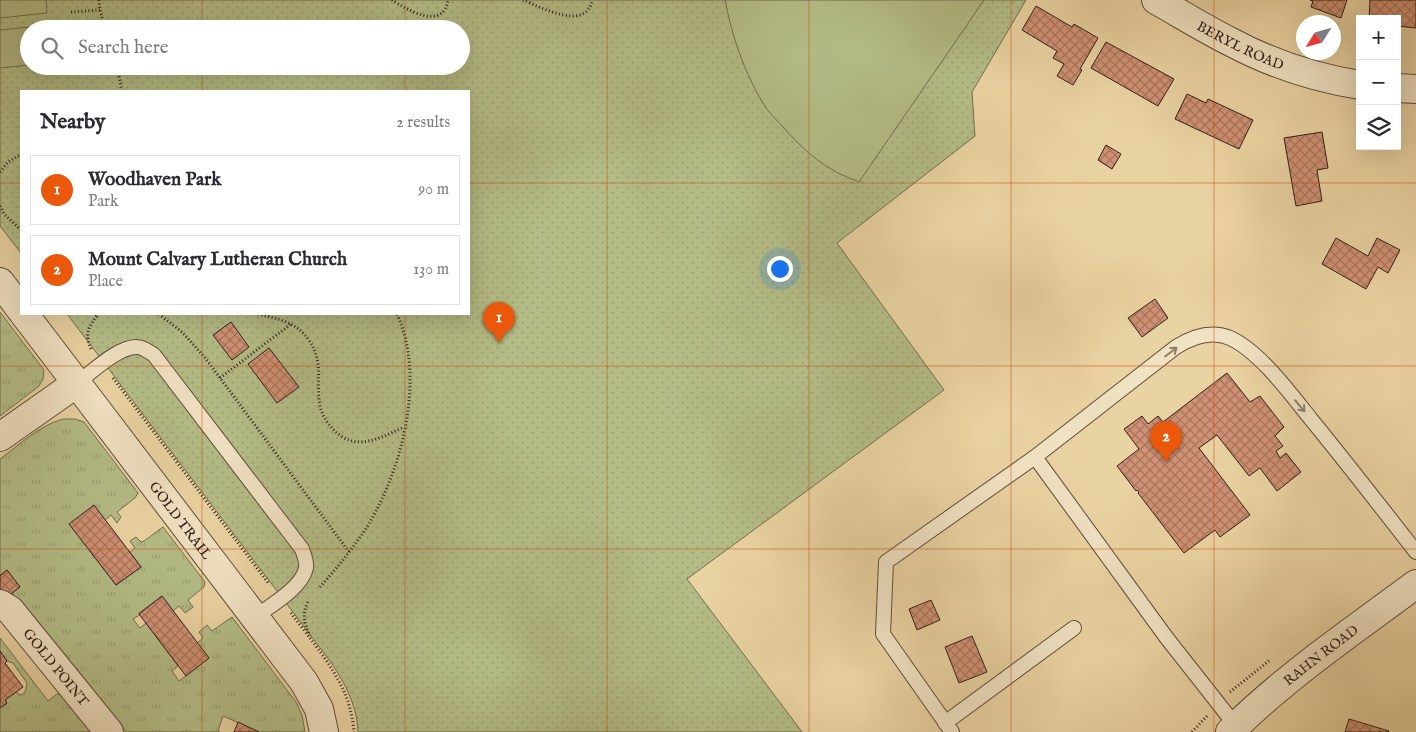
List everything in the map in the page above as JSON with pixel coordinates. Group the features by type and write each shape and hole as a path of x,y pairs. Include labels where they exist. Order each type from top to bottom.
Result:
{"street":[{"name":"BERYL ROAD","path":"1156,0 1230,42 1267,58 1328,79 1356,84"},
{"path":"1401,88 1416,89"},
{"path":"0,282 20,309"},
{"name":"GOLD TRAIL","path":"25,315 312,694 319,709 324,732"},
{"path":"0,437 77,383"},
{"name":"RAHN ROAD","path":"1233,729 1300,671 1416,584"},
{"name":"GOLD POINT","path":"0,604 10,610 109,732"}],"lane":[{"path":"1074,628 948,728 883,634 886,562 1035,457 1176,347 1198,336 1218,335 1229,337 1251,351 1285,388 1416,552"},
{"path":"77,383 112,357 131,348 139,347 154,355 290,533 306,558 304,574 298,584 255,617"},
{"path":"1035,457 1233,729"}],"path":[{"path":"99,0 103,20"},
{"path":"392,0 418,14 432,16 445,9 448,0"},
{"path":"523,0 549,11 568,16 582,14 587,11 591,6 592,0"},
{"path":"71,12 100,10"},
{"path":"119,75 122,90"},
{"path":"0,172 8,162 20,155"},
{"path":"0,206 5,215 20,229"},
{"path":"97,315 87,333 87,341 91,349 323,656"},
{"path":"160,315 191,341 349,552"},
{"path":"263,315 282,319 307,338 317,356 321,408 328,423 340,436 355,442 375,441 404,427"},
{"path":"319,587 362,534 381,501 396,463 410,396 410,363 404,332 397,315"},
{"path":"220,378 291,324"},
{"path":"310,598 305,610 305,626 344,692 349,704 354,732"}],"green space":[{"path":"0,0 1026,0 972,92 975,136 837,243 944,390 687,579 802,732 358,732 352,702 344,683 333,665 68,315 470,315 470,90 20,90 20,252 0,226"},
{"path":"0,0 46,0 47,13 0,18"},
{"path":"725,0 984,0 859,182 836,172 817,160 800,145 767,109 744,66 731,27"},
{"path":"20,28 20,66 0,68 0,30"},
{"path":"0,312 44,370 43,379 39,386 0,416"},
{"path":"63,419 75,419 84,422 138,493 135,498 117,512 121,517 117,523 111,515 105,520 70,524 116,585 141,567 130,552 135,548 130,541 136,537 141,542 144,541 163,527 205,582 204,587 188,600 193,607 185,613 179,606 173,611 162,596 133,619 140,628 146,623 178,666 172,671 179,681 209,658 197,643 203,638 199,632 207,625 212,631 232,617 296,702 302,715 305,732 259,732 223,716 218,731 220,732 126,732 12,593 20,587 7,570 0,575 0,459 38,431"},
{"path":"0,638 48,701 57,694 63,695 95,732 0,732 0,708 7,703 5,700 16,692 20,695 23,693 27,683 13,663 7,661 0,651"}],"building":[{"path":"1310,0 1347,0 1341,18 1341,15 1333,15 1311,7 1313,1"},
{"path":"1370,0 1416,0 1416,28 1401,26 1401,15 1369,15"},
{"path":"1036,6 1072,27 1074,24 1098,38 1073,85 1057,76 1064,64 1053,58 1057,51 1022,30"},
{"path":"1106,42 1174,79 1158,106 1091,68"},
{"path":"1187,94 1206,103 1208,99 1253,120 1239,149 1175,119"},
{"path":"1322,132 1328,168 1317,170 1322,201 1296,206 1284,138"},
{"path":"1106,145 1121,154 1112,169 1098,160"},
{"path":"1336,238 1368,256 1377,238 1400,250 1388,273 1378,267 1366,289 1322,264"},
{"path":"1155,299 1168,318 1142,337 1128,318"},
{"path":"231,322 249,347 232,360 213,335"},
{"path":"269,348 299,387 277,403 248,364"},
{"path":"1227,373 1250,402 1260,396 1284,427 1275,436 1283,446 1276,451 1280,458 1286,453 1301,472 1277,491 1260,468 1249,476 1217,435 1199,448 1250,515 1220,537 1215,530 1184,553 1139,492 1136,491 1117,466 1139,449 1124,429 1142,416 1148,424 1158,416 1163,422"},
{"path":"94,505 141,567 116,585 69,524"},
{"path":"7,570 20,587 2,601 0,598 0,576"},
{"path":"162,596 209,658 186,676 139,614"},
{"path":"931,600 940,620 917,630 909,609"},
{"path":"972,636 987,672 959,683 945,647"},
{"path":"0,651 7,661 5,663 23,687 5,700 7,703 0,708"},
{"path":"1349,719 1389,731 1345,732"},
{"path":"238,722 259,732 234,732"}],"place":[{"name":"Woodhaven Park","path":"499,343"},
{"name":"Mount Calvary Lutheran Church","path":"1166,462"}]}
